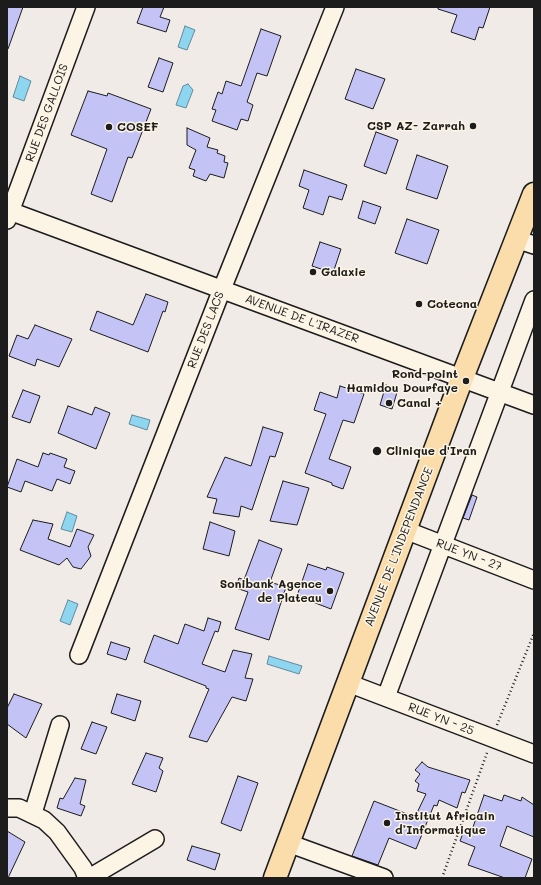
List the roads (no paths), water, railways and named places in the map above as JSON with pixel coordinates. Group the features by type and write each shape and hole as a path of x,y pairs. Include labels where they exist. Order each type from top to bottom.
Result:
{"highway":[{"name":"AVENUE DE L'INDEPENDANCE","path":"274,878 462,378 525,242 534,194"}],"street":[{"name":"RUE DES GALLOIS","path":"8,214 86,7"},
{"name":"RUE DES LACS","path":"79,655 222,289 335,7"},
{"name":"AVENUE DE L'IRAZER","path":"8,214 222,289 534,405"},
{"path":"386,698 534,300"},
{"name":"RUE YN - 27","path":"405,530 534,580"},
{"name":"RUE YN - 25","path":"348,683 534,754"},
{"path":"33,813 60,725"},
{"path":"7,808 18,808 33,813 44,820 57,832 83,868 88,878 155,839"},
{"path":"288,843 384,878"}],"water":[{"path":"185,26 195,30 187,50 178,47"},
{"path":"20,76 31,81 24,101 13,97"},
{"path":"188,84 193,90 186,108 176,105 183,86"},
{"path":"132,415 150,420 147,430 129,424"},
{"path":"67,512 77,516 72,532 61,529"},
{"path":"68,600 78,604 70,625 60,621"},
{"path":"269,656 302,666 299,674 267,664"}],"place":[{"name":"CSP AZ- Zarrah","path":"473,126"},
{"name":"COSEF","path":"109,127"},
{"name":"Galaxie","path":"313,272"},
{"name":"Cotecna","path":"419,304"},
{"name":"Rond-point Hamidou Dourfaye","path":"466,381"},
{"name":"Canal +","path":"389,403"},
{"name":"Clinique d'Iran","path":"377,451"},
{"name":"Sonibank Agence de Plateau","path":"330,591"},
{"name":"Institut Africain d’Informatique","path":"387,823"}]}
